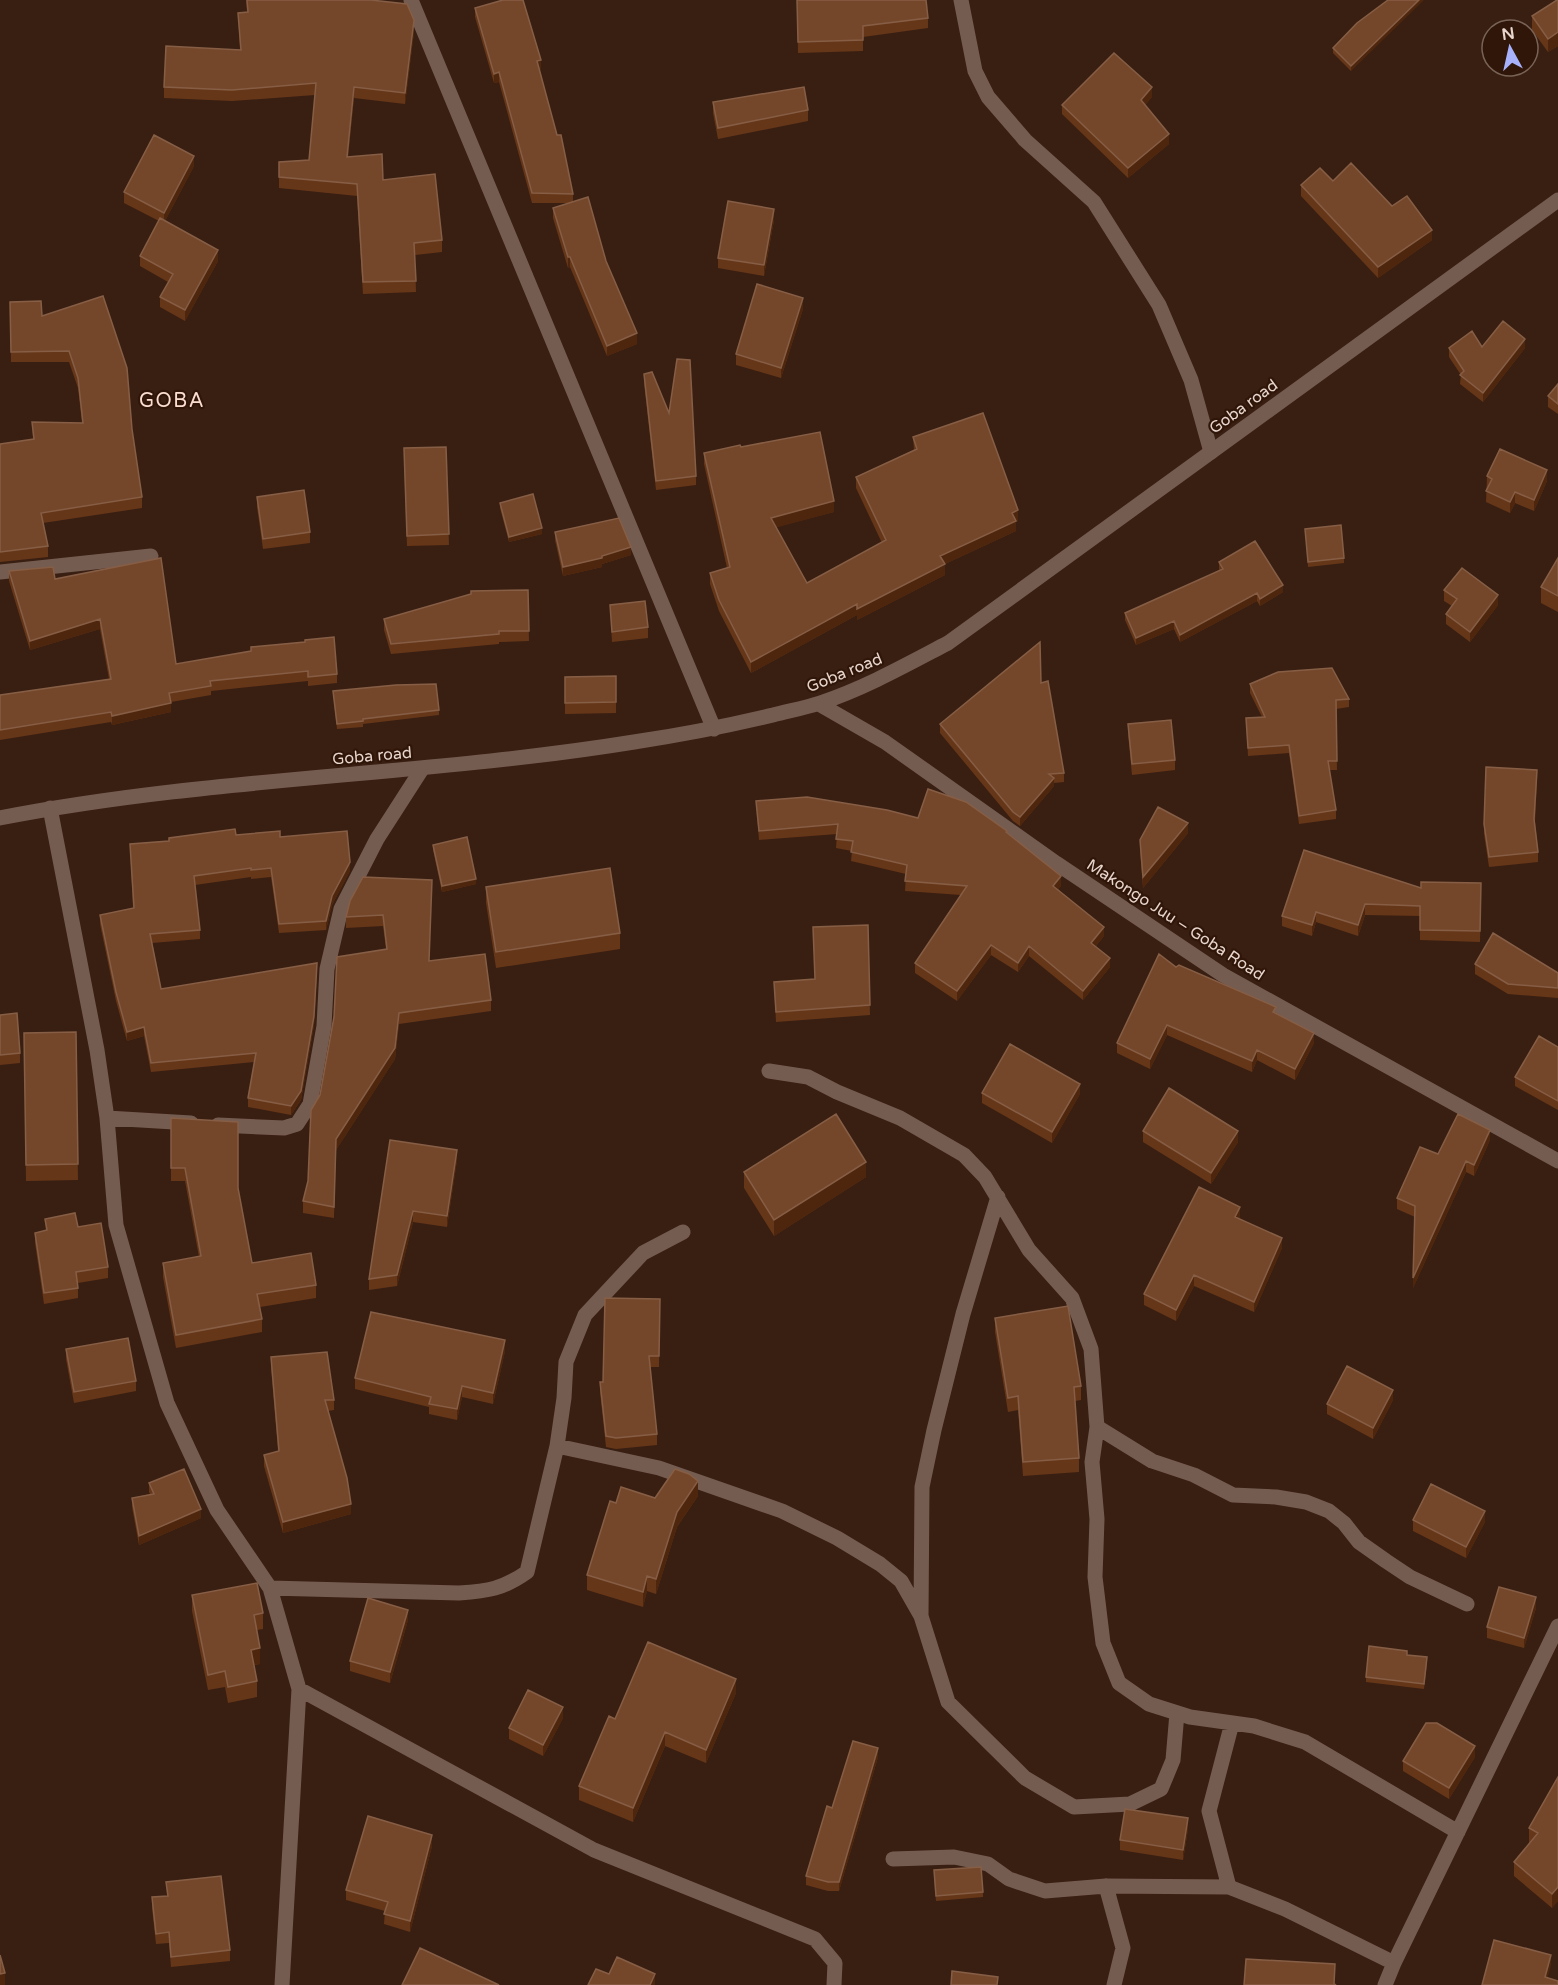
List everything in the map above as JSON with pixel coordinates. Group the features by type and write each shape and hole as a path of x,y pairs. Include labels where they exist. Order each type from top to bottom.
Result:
{"street":[{"path":"411,0 714,729"},
{"path":"961,0 975,71 988,97 1025,140 1094,202 1160,305 1191,380 1211,452"},
{"name":"Goba road","path":"0,818 50,808 213,786 422,769 556,755 714,729 819,704 873,683 948,644 1558,200"},
{"path":"0,572 151,556"},
{"name":"Makongo Juu – Goba Road","path":"819,704 885,741 1056,862 1223,975 1558,1161"},
{"path":"107,1118 284,1128 297,1124 310,1104 324,1026 327,969 341,909 377,839 422,769"},
{"path":"50,808 98,1050 107,1118 116,1225 167,1403 217,1510 270,1588 299,1689 282,1985"},
{"path":"769,1071 808,1077 837,1092 900,1118 964,1155 986,1176 1029,1250 1072,1298 1091,1349 1097,1427 1092,1462 1097,1519 1095,1577 1103,1642 1119,1683 1149,1704 1177,1713 1254,1726 1305,1742 1458,1832"},
{"path":"921,1616 922,1486 963,1314 998,1197"},
{"path":"270,1588 459,1593 489,1591 511,1584 527,1572 556,1446 564,1398 566,1362 585,1314 643,1253 683,1232"},
{"path":"1097,1427 1152,1461 1194,1475 1233,1495 1276,1497 1306,1502 1329,1510 1344,1523 1359,1542 1386,1561 1410,1577 1467,1604"},
{"path":"556,1446 659,1468 782,1512 837,1538 880,1564 901,1581 921,1616 948,1702 1025,1778 1074,1807 1130,1804 1161,1789 1173,1761 1177,1713"},
{"path":"1385,1985 1558,1626"},
{"path":"299,1689 594,1850 815,1939 835,1963 834,1985"},
{"path":"1229,1887 1209,1811 1232,1723"},
{"path":"892,1859 954,1857 988,1864 1009,1879 1044,1891 1106,1886 1229,1887 1285,1909 1394,1963"},
{"path":"1106,1886 1123,1948 1114,1985"}],"building":[{"path":"247,0 371,0 407,4 414,20 405,93 354,87 347,157 382,154 383,180 435,174 442,240 414,243 416,281 363,282 357,184 279,177 279,162 309,160 316,83 232,90 164,87 166,46 241,50 238,13 248,12"},
{"path":"503,0 523,0 541,60 537,61 557,135 561,135 573,194 532,193 499,72 494,74 475,8"},
{"path":"797,0 926,0 928,18 863,26 863,40 798,42"},
{"path":"1388,0 1419,0 1351,66 1333,48 1357,23"},
{"path":"1558,0 1558,32 1548,39 1540,28 1540,18 1532,16"},
{"path":"1114,53 1152,87 1141,100 1169,134 1128,168 1062,105"},
{"path":"804,87 808,110 718,128 713,102"},
{"path":"154,135 194,156 164,213 124,192"},
{"path":"1351,163 1392,206 1407,196 1432,230 1378,267 1301,185 1320,168 1333,181"},
{"path":"588,197 606,261 637,333 607,346 570,257 568,257 553,208"},
{"path":"728,201 774,209 764,265 718,258"},
{"path":"160,218 218,250 185,310 160,297 173,274 140,256"},
{"path":"757,284 803,298 781,368 736,354"},
{"path":"103,296 127,368 132,429 142,497 41,513 48,546 0,552 0,444 34,439 32,422 83,423 78,378 69,351 11,352 10,302 41,301 42,316"},
{"path":"1503,321 1525,339 1483,393 1460,375 1464,371 1449,348 1472,331 1482,347"},
{"path":"677,359 690,360 696,476 656,481 644,374 652,372 669,413"},
{"path":"1558,384 1558,404 1548,396"},
{"path":"983,413 1018,510 1012,513 1016,521 940,556 945,564 857,609 857,604 751,662 719,600 710,573 730,567 704,453 820,432 834,501 771,518 807,583 886,540 856,477 917,449 913,437"},
{"path":"446,447 449,534 407,536 404,448"},
{"path":"1500,449 1547,470 1534,500 1515,492 1510,502 1486,491 1492,479 1487,476"},
{"path":"304,490 310,532 263,539 257,497"},
{"path":"533,494 542,528 509,537 500,503"},
{"path":"619,518 631,547 602,556 602,558 563,567 555,532"},
{"path":"1341,525 1344,558 1308,562 1305,529"},
{"path":"1255,541 1283,585 1260,599 1257,593 1180,635 1174,621 1136,638 1125,613 1223,569 1219,562"},
{"path":"161,558 176,664 251,651 251,647 334,637 337,674 308,677 308,671 210,681 211,686 169,693 171,703 112,716 111,712 0,730 0,695 111,679 100,619 30,641 9,571 53,567 55,579"},
{"path":"1558,558 1558,596 1541,587"},
{"path":"1462,568 1498,595 1470,632 1446,614 1457,599 1444,590"},
{"path":"528,590 529,631 499,631 499,634 391,644 384,619 471,594 471,591"},
{"path":"645,601 648,627 612,632 610,605"},
{"path":"1040,642 1041,683 1048,681 1064,773 1049,774 1054,778 1020,817 1013,812 940,724"},
{"path":"1332,668 1349,699 1336,700 1337,761 1328,761 1336,810 1299,816 1289,745 1248,748 1246,718 1265,717 1250,684 1278,672"},
{"path":"616,676 616,702 565,703 565,677"},
{"path":"436,684 439,710 337,724 333,691"},
{"path":"1171,720 1175,760 1132,764 1128,724"},
{"path":"1486,767 1537,770 1534,819 1538,852 1489,857 1484,824"},
{"path":"928,789 966,802 1007,831 1061,876 1053,886 1104,927 1091,943 1110,958 1083,991 1029,946 1018,963 991,945 957,991 915,963 967,886 905,881 907,865 851,852 853,841 836,839 838,824 759,831 756,801 807,797 887,810 918,818"},
{"path":"1158,807 1188,823 1143,877 1140,840"},
{"path":"235,829 236,835 280,831 280,837 347,831 350,862 332,896 326,921 279,924 271,868 251,870 251,868 194,876 200,930 150,934 161,989 317,963 314,1016 301,1091 291,1106 248,1098 256,1053 151,1063 144,1027 127,1032 100,915 134,908 130,844 169,841 169,838"},
{"path":"467,837 476,879 442,886 433,845"},
{"path":"1304,850 1421,888 1421,882 1481,883 1480,931 1420,930 1420,906 1365,904 1358,925 1316,912 1312,925 1282,916"},
{"path":"610,868 620,933 496,952 486,887"},
{"path":"363,877 432,880 429,961 485,954 491,1000 399,1013 395,1048 336,1139 334,1207 303,1201 308,1181 311,1110 320,1095 334,1017 337,957 387,949 383,915 346,917 350,901"},
{"path":"868,925 870,1005 776,1012 774,982 815,979 813,927"},
{"path":"1493,933 1558,973 1558,988 1508,984 1475,964"},
{"path":"1159,954 1176,967 1179,965 1276,1007 1273,1012 1314,1033 1295,1069 1257,1050 1252,1061 1167,1025 1150,1059 1117,1043"},
{"path":"17,1013 20,1053 0,1055 0,1015"},
{"path":"76,1032 78,1164 26,1165 24,1033"},
{"path":"1539,1036 1558,1047 1558,1101 1515,1077"},
{"path":"1010,1044 1080,1084 1052,1132 982,1093"},
{"path":"1169,1088 1238,1131 1211,1173 1143,1131"},
{"path":"836,1114 866,1162 774,1220 744,1172"},
{"path":"1458,1114 1490,1130 1474,1165 1466,1161 1413,1278 1415,1206 1397,1198 1420,1147 1438,1154"},
{"path":"171,1118 238,1122 238,1188 252,1263 311,1253 316,1285 257,1294 262,1319 176,1335 163,1263 201,1256 185,1168 171,1168"},
{"path":"390,1140 457,1150 447,1216 413,1211 397,1275 369,1279"},
{"path":"1199,1187 1240,1207 1235,1217 1282,1238 1254,1302 1194,1275 1176,1310 1144,1294"},
{"path":"75,1213 78,1227 101,1223 108,1267 76,1272 78,1288 44,1293 35,1233 47,1230 45,1219"},
{"path":"605,1298 660,1299 659,1356 649,1356 657,1434 616,1438 606,1436 600,1382 603,1382"},
{"path":"1068,1306 1081,1386 1074,1387 1079,1458 1023,1462 1018,1396 1008,1398 995,1318"},
{"path":"371,1312 505,1340 493,1393 462,1386 457,1409 429,1404 431,1397 355,1378"},
{"path":"128,1338 136,1381 74,1392 66,1349"},
{"path":"327,1352 334,1400 325,1400 347,1478 351,1504 283,1522 264,1455 279,1451 271,1357"},
{"path":"1347,1366 1393,1390 1373,1428 1327,1404"},
{"path":"184,1469 201,1509 139,1536 132,1498 154,1494 149,1483"},
{"path":"675,1469 689,1474 698,1481 677,1512 656,1579 647,1576 643,1592 587,1575 610,1501 616,1503 621,1487 655,1498"},
{"path":"1431,1484 1485,1511 1466,1547 1413,1520"},
{"path":"257,1583 263,1613 254,1615 260,1648 251,1650 257,1681 228,1687 225,1671 208,1675 192,1595"},
{"path":"1499,1587 1536,1597 1524,1638 1487,1627"},
{"path":"368,1598 408,1610 390,1672 350,1661"},
{"path":"648,1642 736,1679 706,1750 665,1732 633,1808 579,1786 609,1716 615,1719"},
{"path":"1369,1646 1407,1651 1407,1655 1427,1657 1424,1684 1366,1677"},
{"path":"528,1690 563,1707 543,1745 509,1728"},
{"path":"1426,1723 1437,1723 1475,1746 1449,1788 1403,1761"},
{"path":"853,1741 878,1748 839,1882 828,1882 806,1876 827,1806 832,1808"},
{"path":"1558,1777 1558,1887 1552,1894 1514,1862 1538,1833 1529,1828"},
{"path":"1125,1809 1188,1818 1183,1850 1120,1840"},
{"path":"368,1816 432,1835 410,1921 384,1914 388,1902 346,1890"},
{"path":"981,1867 983,1892 936,1896 934,1870"},
{"path":"221,1876 230,1950 171,1957 169,1932 156,1934 152,1897 168,1896 166,1882"},
{"path":"1494,1940 1551,1955 1545,1977 1558,1981 1558,1985 1482,1985"},
{"path":"420,1948 499,1985 402,1985"},
{"path":"0,1955 5,1973 0,1974"},
{"path":"617,1957 655,1974 650,1985 588,1985 596,1969 609,1974"},
{"path":"1246,1959 1335,1964 1334,1984 1336,1985 1244,1985"},
{"path":"952,1971 998,1977 997,1985 951,1985"}],"district":[{"name":"GOBA","path":"172,400"}]}
